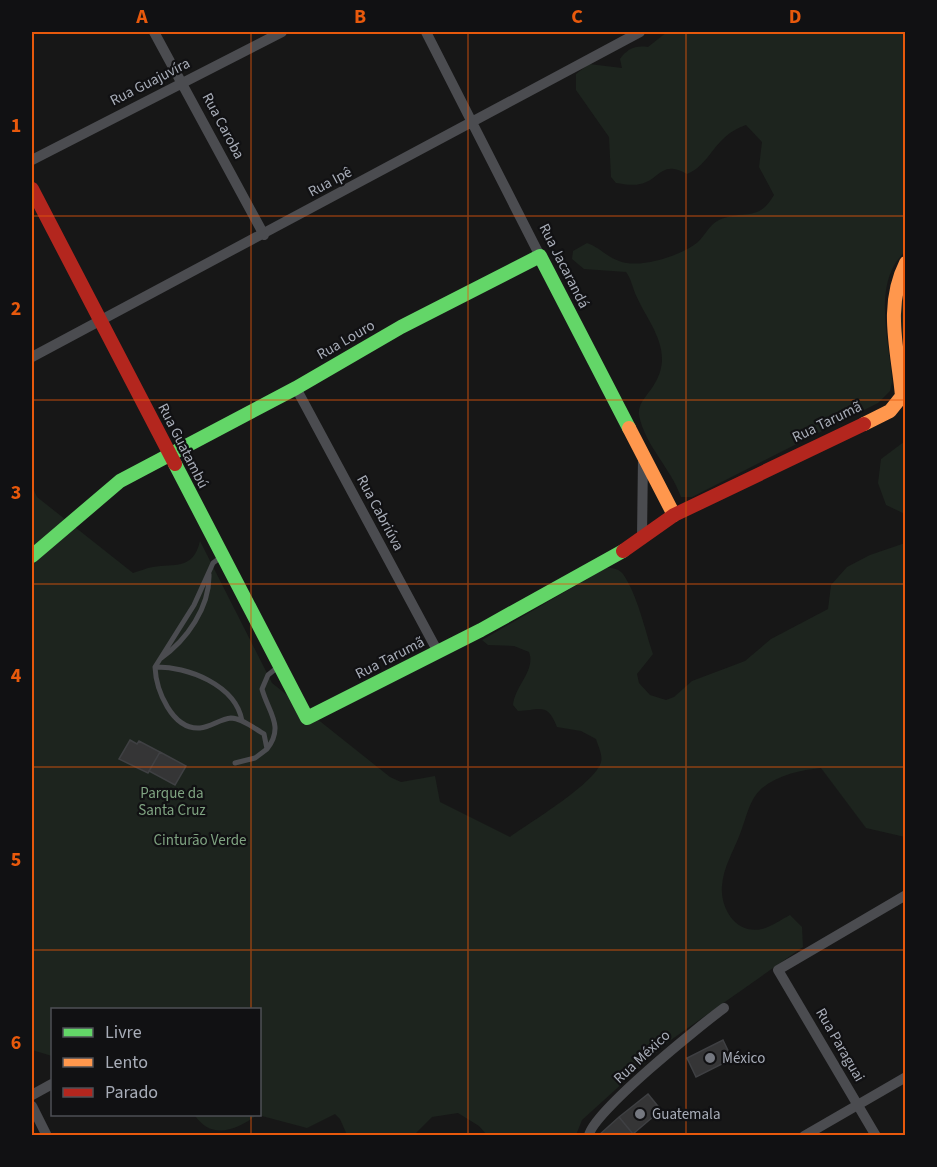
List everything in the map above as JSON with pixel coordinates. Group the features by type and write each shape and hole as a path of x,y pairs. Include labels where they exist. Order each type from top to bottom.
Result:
{"street":[{"name":"Rua Caroba","path":"154,32 264,235"},
{"name":"Rua Guajuvíra","path":"32,160 282,32"},
{"name":"Rua Jacarandá","path":"426,32 674,515"},
{"name":"Rua Ipê","path":"32,357 640,32"},
{"name":"Rua Guatambú","path":"32,189 307,718"},
{"name":"Rua Louro","path":"32,556 120,481 296,388 401,327 540,256"},
{"name":"Rua Tarumã","path":"307,718 438,652 596,566 674,515 890,411 898,404 902,396 893,308 897,280 906,263"},
{"name":"Rua Cabriúva","path":"296,388 438,652"},
{"path":"642,537 643,455"},
{"name":"Rua Paraguai","path":"876,1136 778,970 906,895"},
{"name":"Rua México","path":"589,1136 592,1124 629,1088 683,1040 724,1008"},
{"path":"804,1136 906,1077"},
{"path":"32,1095 51,1085"},
{"path":"32,1106 47,1136"}],"lane":[{"path":"222,556 213,563 194,605 155,667 160,690 173,716 189,727 200,728 230,718 242,721 264,734 267,749"},
{"path":"159,660 179,643 192,626 205,598 208,572"},
{"path":"155,667 172,666 212,682 227,692 238,707 242,721"},
{"path":"235,763 255,758 273,742 276,727 262,689 268,675 280,666"}],"green space":[{"path":"667,32 905,32 905,252 888,279 885,296 886,332 892,382 890,391 878,403 692,497 681,497 642,426 639,415 640,406 660,371 661,347 629,277 626,272 584,269 572,259 573,251 587,243 627,263 647,263 678,254 694,245 719,220 756,212 768,204 774,195 759,167 762,142 746,125 726,136 702,164 687,174 678,170 666,170 647,182 634,185 616,183 611,177 609,137 576,90 576,74 589,64 622,68 620,59 632,48 648,47"},
{"path":"905,285 905,367 900,309"},
{"path":"905,441 905,514 886,505 878,483 881,459"},
{"name":"Cinturão Verde","path":"32,486 37,497 133,573 150,567 182,564 193,557 200,541 272,683 390,777 401,782 435,776 440,802 510,837 587,781 596,771 601,762 601,756 596,739 581,731 557,727 546,711 537,709 518,711 513,705 517,691 528,672 529,652 514,646 488,645 482,640 606,568 615,569 623,574 628,582 653,654 637,674 639,683 650,695 666,700 674,697 692,681 745,661 771,639 828,609 831,585 847,567 870,555 905,543 905,837 866,828 821,768 790,774 774,780 761,789 751,804 727,866 722,886 724,903 737,924 753,930 773,925 790,915 802,927 803,947 668,1042 582,1120 576,1135 487,1135 479,1126 458,1113 432,1117 414,1135 347,1135 340,1119 335,1114 307,1128 261,1116 261,1008 51,1008 51,1056 32,1050"},
{"path":"196,1116 255,1116 241,1125 224,1130 208,1128"}],"building":[{"path":"130,740 137,744 139,741 160,752 148,773 119,759"},
{"path":"160,752 186,766 175,785 149,771"},
{"name":"México","path":"723,1040 732,1059 696,1077 687,1058"},
{"name":"Guatemala","path":"648,1094 661,1110 633,1134 619,1117"},
{"path":"619,1117 633,1134 631,1136 598,1136"}],"traffic: fast":[{"path":"32,556 120,481 296,388 401,327 540,256 629,428"},
{"path":"175,464 307,718 481,630 623,551"}],"traffic: slow":[{"path":"864,424 890,411 902,396 894,312 899,279 906,263"},
{"path":"629,428 674,515"}],"traffic: jam":[{"path":"32,189 175,464"},
{"path":"623,551 674,515 864,424"}],"place":[{"name":"México","path":"710,1058"},
{"name":"Guatemala","path":"640,1114"}],"park label":[{"name":"Parque da Santa Cruz","path":"172,802"}]}
